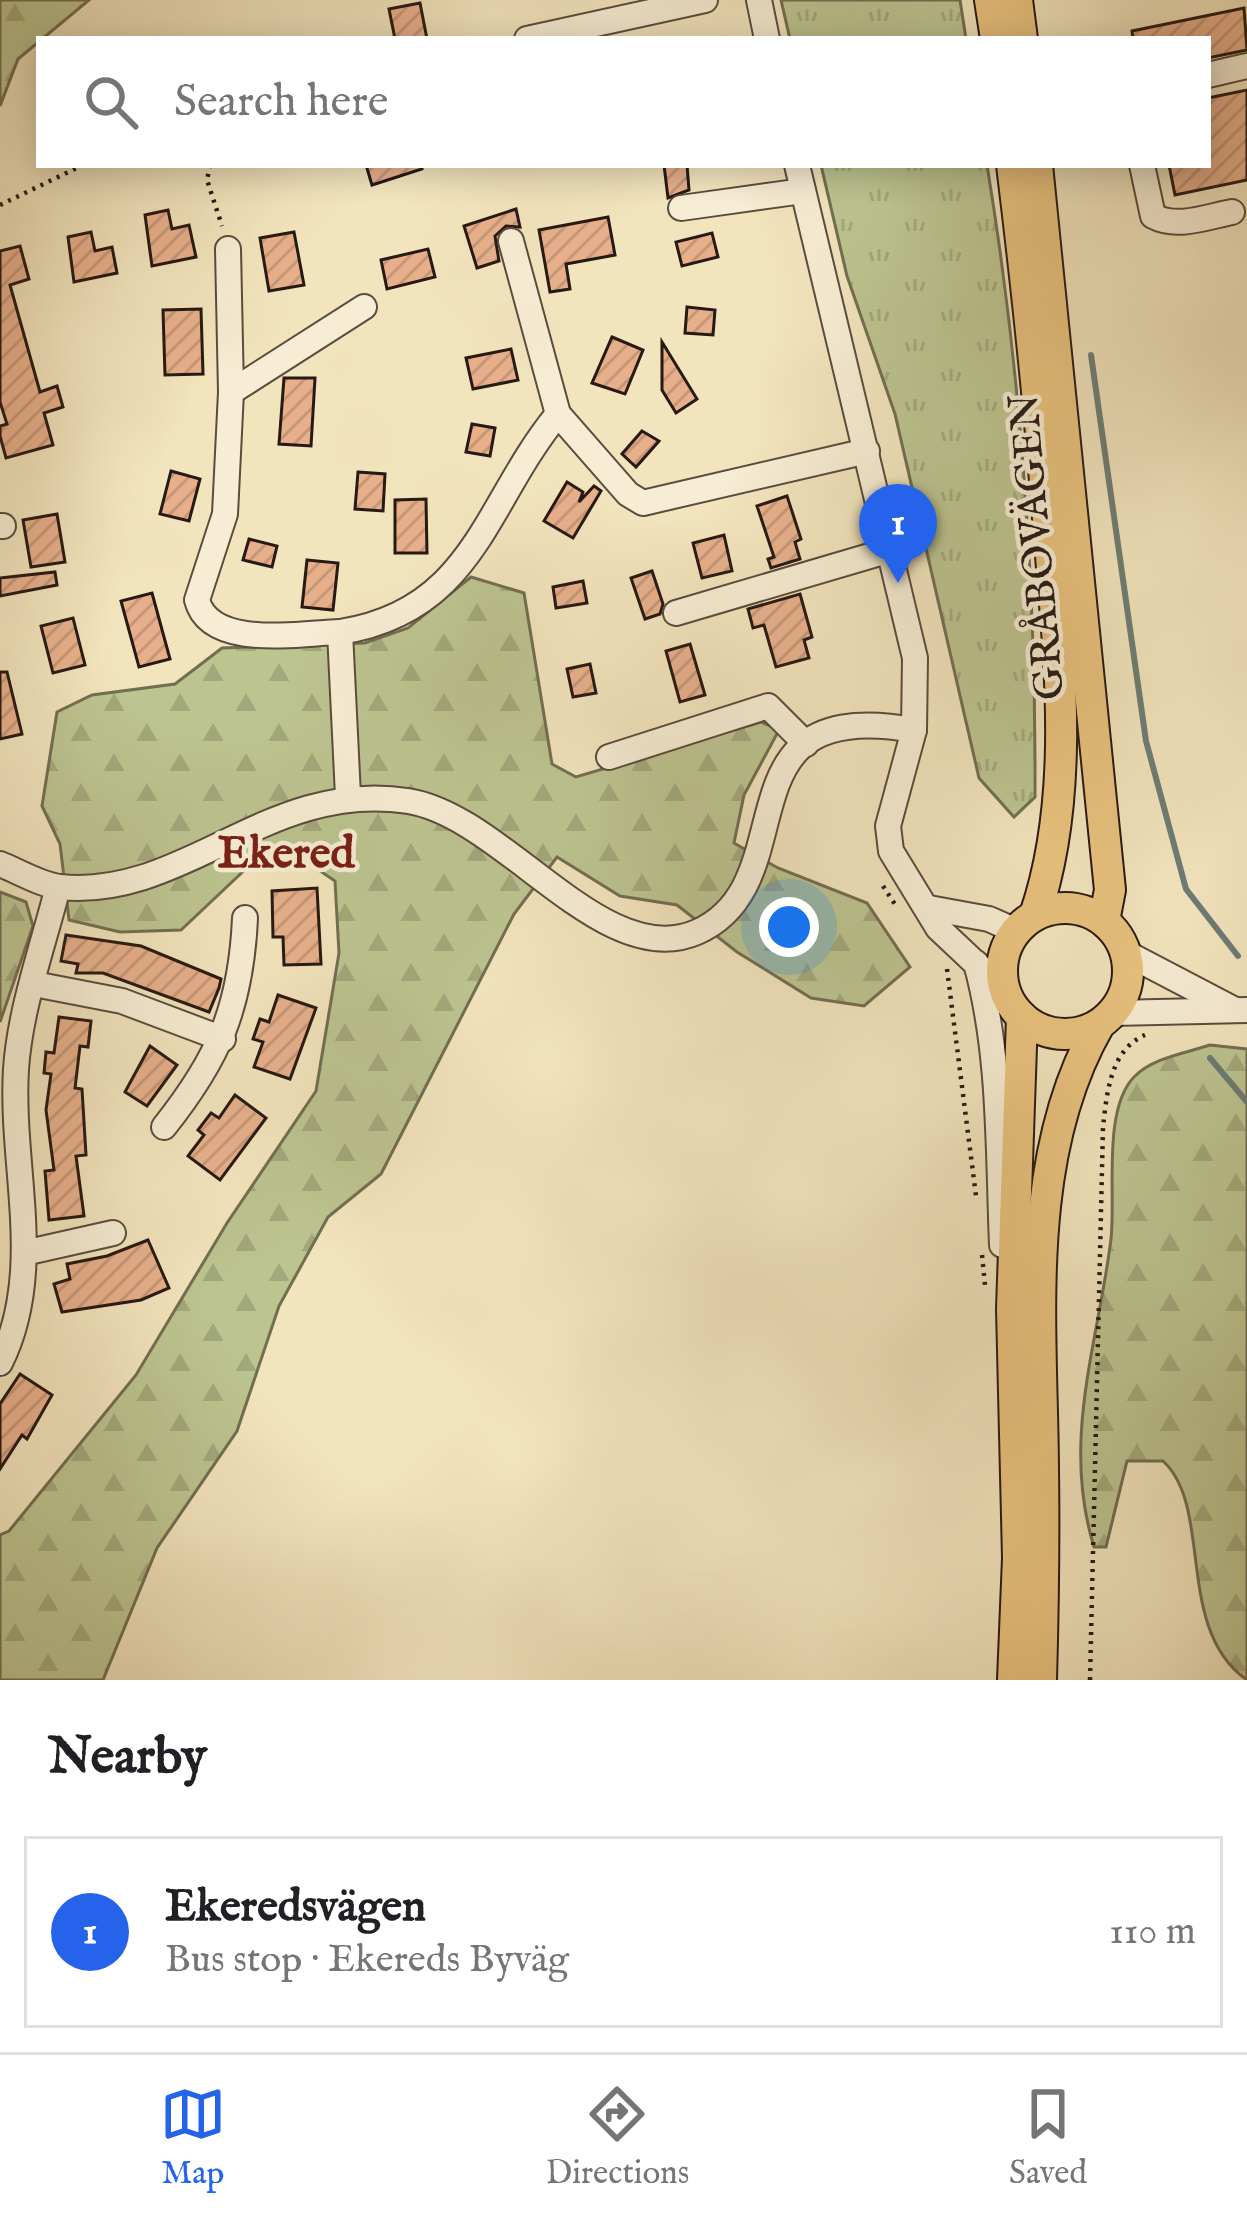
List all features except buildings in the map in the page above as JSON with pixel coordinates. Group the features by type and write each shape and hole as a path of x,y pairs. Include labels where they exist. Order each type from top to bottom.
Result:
{"main road":[{"path":"990,0 996,36"},
{"path":"1017,0 1022,36"},
{"name":"GRÅBOVÄGEN","path":"1012,168 1034,340 1057,628 1059,765 1053,857 1026,924"},
{"name":"GRÅBOVÄGEN","path":"1037,168 1110,890 1103,921"},
{"path":"1013,1680 1018,1558 999,1303 1014,1005 1003,961 1026,924 1070,908 1103,921 1126,953 1127,985 1069,1088 1048,1186 1039,1316 1041,1680"},
{"path":"1014,1005 1059,1034 1106,1019"}],"street":[{"path":"541,36 705,0"},
{"path":"758,0 766,36"},
{"path":"1211,74 1247,66"},
{"path":"798,168 915,658 914,730 888,826 897,865 917,912 976,961 1014,1005"},
{"path":"1143,168 1153,216 1159,220 1172,224 1232,212"},
{"path":"681,208 803,191"},
{"path":"511,241 559,414 628,494 643,502 867,452"},
{"path":"228,248 232,392 225,514 200,587 200,610 214,624 237,632 340,632 388,619 446,586 559,414"},
{"path":"232,392 364,307"},
{"path":"676,613 890,550"},
{"path":"340,632 348,796"},
{"path":"609,757 768,706 806,744"},
{"path":"0,864 58,887 133,880 209,850 283,813 348,796 407,801 459,817 603,922 657,939 696,932 725,914 751,867 784,768 806,744 844,724 914,730"},
{"path":"0,1363 16,1321 25,1252 13,1130 16,1060 58,887"},
{"path":"917,912 1026,924"},
{"path":"164,1127 223,1039 242,980 245,918"},
{"path":"1126,953 1240,1009"},
{"path":"976,961 988,1007 1003,1265 999,1303"},
{"path":"34,983 122,1001 223,1039"},
{"path":"1106,1019 1240,1009"},
{"path":"25,1252 113,1233"}],"path":[{"path":"0,206 77,168"},
{"path":"209,168 207,180 228,248"},
{"path":"881,883 917,912"},
{"path":"946,960 977,1208"},
{"path":"1090,1680 1102,1127 1114,1066 1134,1040 1153,1032"},
{"path":"981,1252 999,1303"}],"green space":[{"path":"0,0 89,0 46,36 36,36 36,44 18,59 0,106"},
{"path":"781,0 960,0 966,36 789,36"},
{"path":"822,168 987,168 1017,401 1033,639 1035,797 1014,817 979,778 895,414 847,276"},
{"path":"471,577 524,593 552,764 576,777 761,722 779,730 744,795 734,843 778,868 867,903 910,967 864,1006 811,998 737,952 677,905 620,896 557,857 514,914 381,1174 328,1217 279,1306 237,1431 157,1548 103,1680 0,1680 0,1535 9,1531 136,1375 227,1223 316,1091 339,953 335,881 313,866 250,865 181,930 120,932 69,920 60,844 42,806 57,712 92,695 175,684 222,648 365,643 408,628"},
{"path":"0,892 26,902 33,926 0,1022"},
{"path":"1210,1045 1247,1049 1247,1680 1225,1658 1210,1631 1187,1508 1178,1482 1163,1461 1127,1461 1106,1547 1094,1547 1081,1468 1085,1392 1111,1239 1112,1154 1118,1110 1124,1092 1141,1070"}],"waterway":[{"path":"1091,355 1146,741 1186,889 1238,956"},
{"path":"1210,1058 1247,1102"}],"place":[{"name":"Ekeredsvägen","path":"898,583"}],"district":[{"name":"Ekered","path":"286,851"}]}
